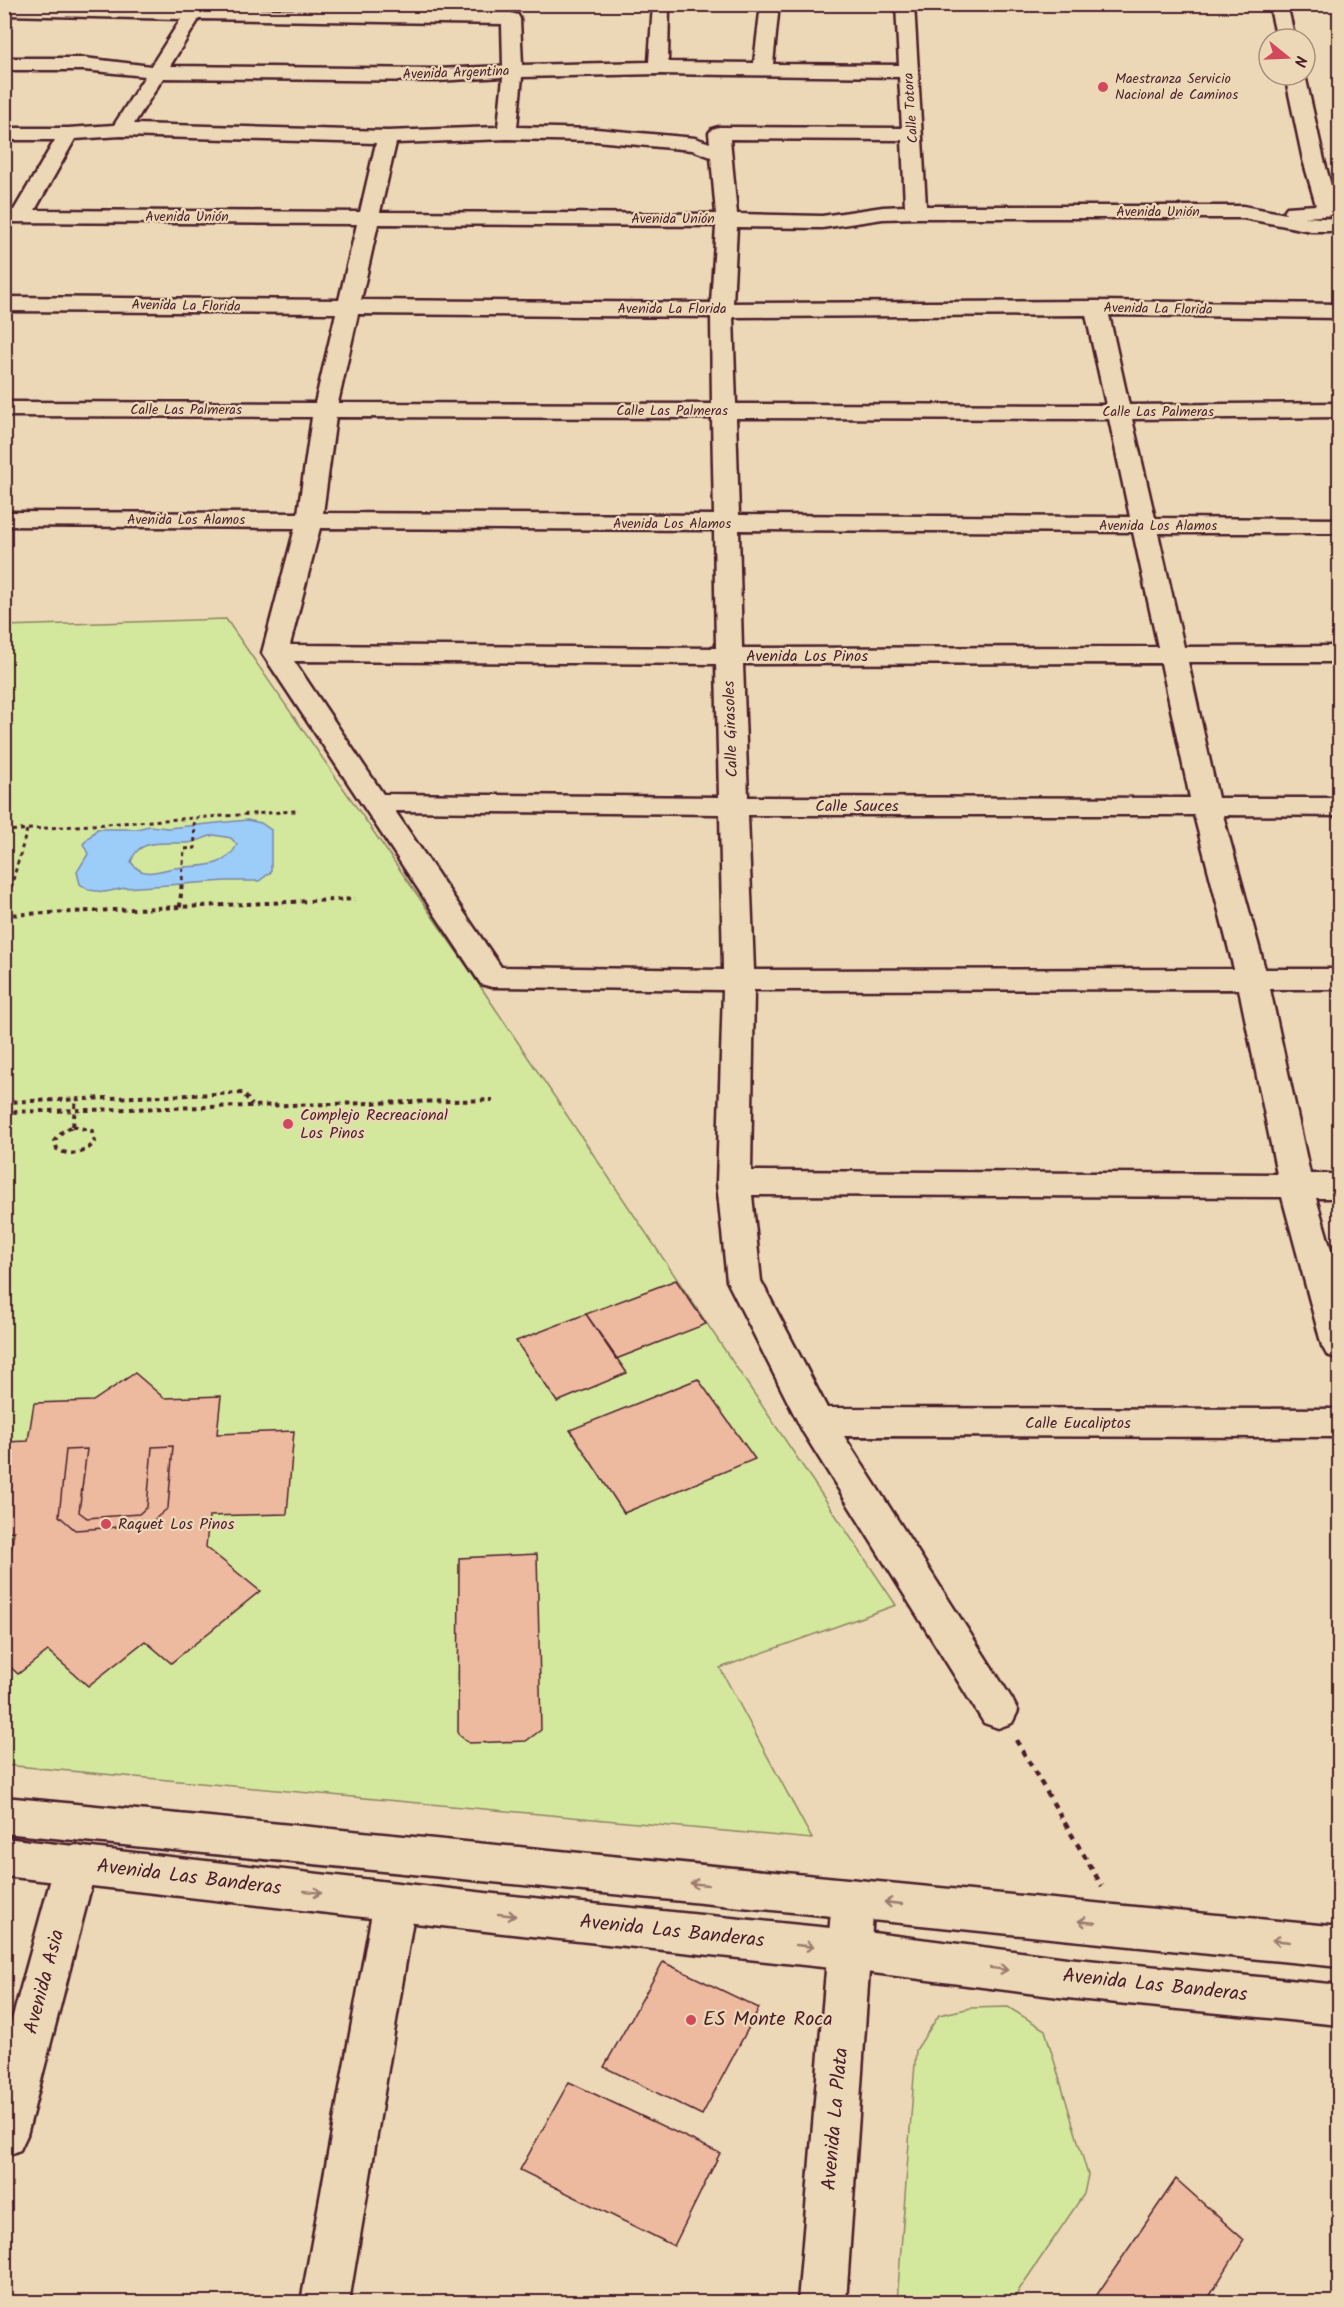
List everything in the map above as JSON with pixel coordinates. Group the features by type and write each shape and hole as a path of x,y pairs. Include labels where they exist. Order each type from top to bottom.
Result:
{"street":[{"path":"763,69 770,4"},
{"name":"Calle Totora","path":"905,4 916,212"},
{"path":"1278,4 1283,27"},
{"path":"658,68 660,7"},
{"path":"121,130 197,9"},
{"path":"4,10 197,9 511,19 513,71 507,133"},
{"name":"Avenida Argentina","path":"4,64 84,64 158,72 437,75 658,68 909,71"},
{"path":"1299,87 1322,148 1317,180 1336,216"},
{"path":"4,134 68,134 121,130 387,137 507,133 644,138 695,144 720,144 913,134"},
{"path":"13,216 68,134"},
{"path":"387,137 346,308 325,410 309,521 275,653 492,976 739,980 1340,979"},
{"name":"Calle Girasoles","path":"720,144 727,220 722,310 739,980 734,1183 744,1281 816,1422 998,1711"},
{"name":"Avenida Unión","path":"13,216 822,222 883,213 916,212 1251,212 1311,225 1336,216"},
{"name":"Avenida La Florida","path":"4,303 346,308 722,310 1096,308 1340,311"},
{"path":"1096,308 1206,806 1252,979 1296,1186 1340,1346"},
{"name":"Calle Las Palmeras","path":"4,409 1119,412 1340,410"},
{"name":"Avenida Los Alamos","path":"4,519 1340,526"},
{"name":"Avenida Los Pinos","path":"275,653 729,656 1340,654"},
{"name":"Calle Sauces","path":"375,802 734,806 1340,807"},
{"path":"734,1183 1340,1186"},
{"name":"Calle Eucaliptos","path":"816,1422 1340,1423"},
{"path":"4,1815 1340,1947"},
{"name":"Avenida Las Banderas","path":"4,1857 395,1902 850,1950 1067,1978 1340,2005"},
{"name":"Avenida Asia","path":"4,2135 76,1864"},
{"name":"Avenida La Plata","path":"822,2302 853,1899"},
{"path":"325,2302 395,1902"}],"path":[{"path":"4,831 296,811"},
{"path":"180,907 184,849 195,848 194,818"},
{"path":"27,830 4,914 355,899"},
{"path":"4,1102 243,1093 252,1105"},
{"path":"73,1126 76,1099"},
{"path":"4,1112 493,1100"},
{"path":"73,1126 91,1129 95,1142 87,1150 67,1154 57,1149 55,1140 62,1132 73,1126"},
{"path":"998,1711 1126,1925"}],"green space":[{"name":"Complejo Recreacional Los Pinos","path":"226,619 468,968 896,1605 720,1668 812,1839 5,1765 5,626"},
{"path":"1008,2007 1045,2030 1088,2175 1084,2194 1013,2302 897,2302 916,2050 939,2015 971,2008"}],"water":[{"path":"247,820 261,823 271,830 271,872 259,881 125,888 105,892 89,890 80,884 77,872 88,854 83,844 97,829 137,829 149,826 168,828","holes":["214,835 231,838 237,845 231,853 225,859 210,865 145,872 140,871 131,862 140,849 154,843 189,843"]}],"building":[{"path":"676,1280 706,1324 616,1359 586,1314"},
{"path":"586,1314 627,1373 557,1402 516,1341"},
{"name":"Raquet Los Pinos","path":"135,1373 164,1398 221,1396 217,1434 294,1431 287,1514 209,1516 206,1547 260,1591 171,1663 145,1641 88,1686 48,1651 18,1674 4,1661 4,1563 10,1559 14,1531 4,1532 4,1442 28,1441 34,1403 93,1401"},
{"path":"698,1379 755,1459 624,1513 570,1430"},
{"path":"173,1446 168,1508 148,1525 75,1530 59,1516 66,1450 87,1449 79,1512 87,1518 139,1514 147,1507 152,1447"},
{"path":"537,1554 541,1730 526,1741 469,1743 458,1734 459,1558"},
{"path":"663,1962 759,2008 702,2115 604,2067"},
{"path":"569,2082 720,2153 674,2246 520,2170"},
{"path":"1176,2179 1244,2240 1206,2302 1092,2302"}],"place":[{"name":"Maestranza Servicio Nacional de Caminos","path":"1103,87"},
{"name":"Complejo Recreacional Los Pinos","path":"288,1124"},
{"name":"Raquet Los Pinos","path":"106,1524"},
{"name":"ES Monte Roca","path":"691,2020"}]}
